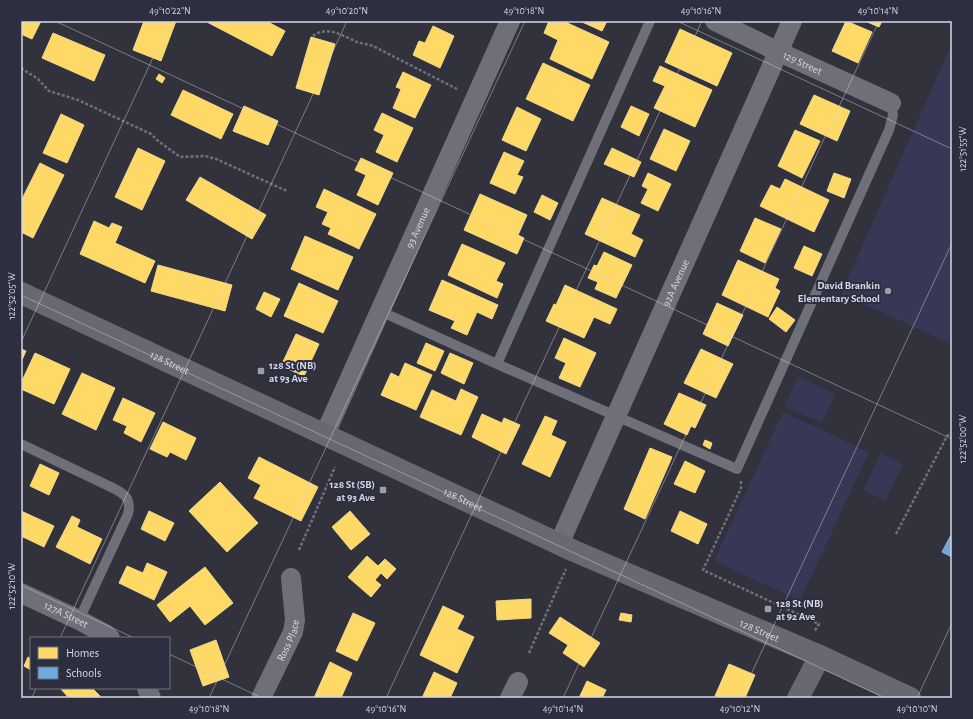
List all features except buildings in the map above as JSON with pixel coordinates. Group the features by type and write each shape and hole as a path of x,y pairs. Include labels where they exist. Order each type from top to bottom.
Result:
{"main road":[{"name":"128 Street","path":"21,293 559,544 820,656 910,698"},
{"path":"798,698 820,656"}],"street":[{"name":"93 Avenue","path":"325,434 510,21"},
{"name":"129 Street","path":"715,21 891,103"},
{"name":"92A Avenue","path":"559,544 792,21"},
{"name":"Ross Place","path":"261,698 293,632 295,620 291,578"},
{"name":"127A Street","path":"21,593 79,620 109,637"}],"lane":[{"path":"497,364 650,21"},
{"path":"380,311 737,469 889,130 893,115 891,103"},
{"path":"21,444 116,489 128,498 130,506 128,514 79,620"}],"path":[{"path":"312,36 318,32 330,32 359,43 373,46 463,92"},
{"path":"21,68 38,79 49,91 78,100 151,134 180,157 205,156 216,159 287,191"},
{"path":"896,534 947,436 952,432"},
{"path":"299,550 335,467"},
{"path":"737,469 742,477 741,488 703,570 818,624 814,632"},
{"path":"529,653 567,567"}],"shaded area":[{"path":"952,43 952,344 841,294"},
{"path":"798,376 836,394 822,423 784,406"},
{"path":"783,412 869,452 800,601 714,561"},
{"path":"881,453 903,464 885,501 863,490"}],"place":[{"name":"David Brankin Elementary School","path":"888,291"},
{"name":"128 St (NB) at 93 Ave","path":"261,371"},
{"name":"128 St (SB) at 93 Ave","path":"383,490"},
{"name":"128 St (NB) at 92 Ave","path":"768,609"}]}
